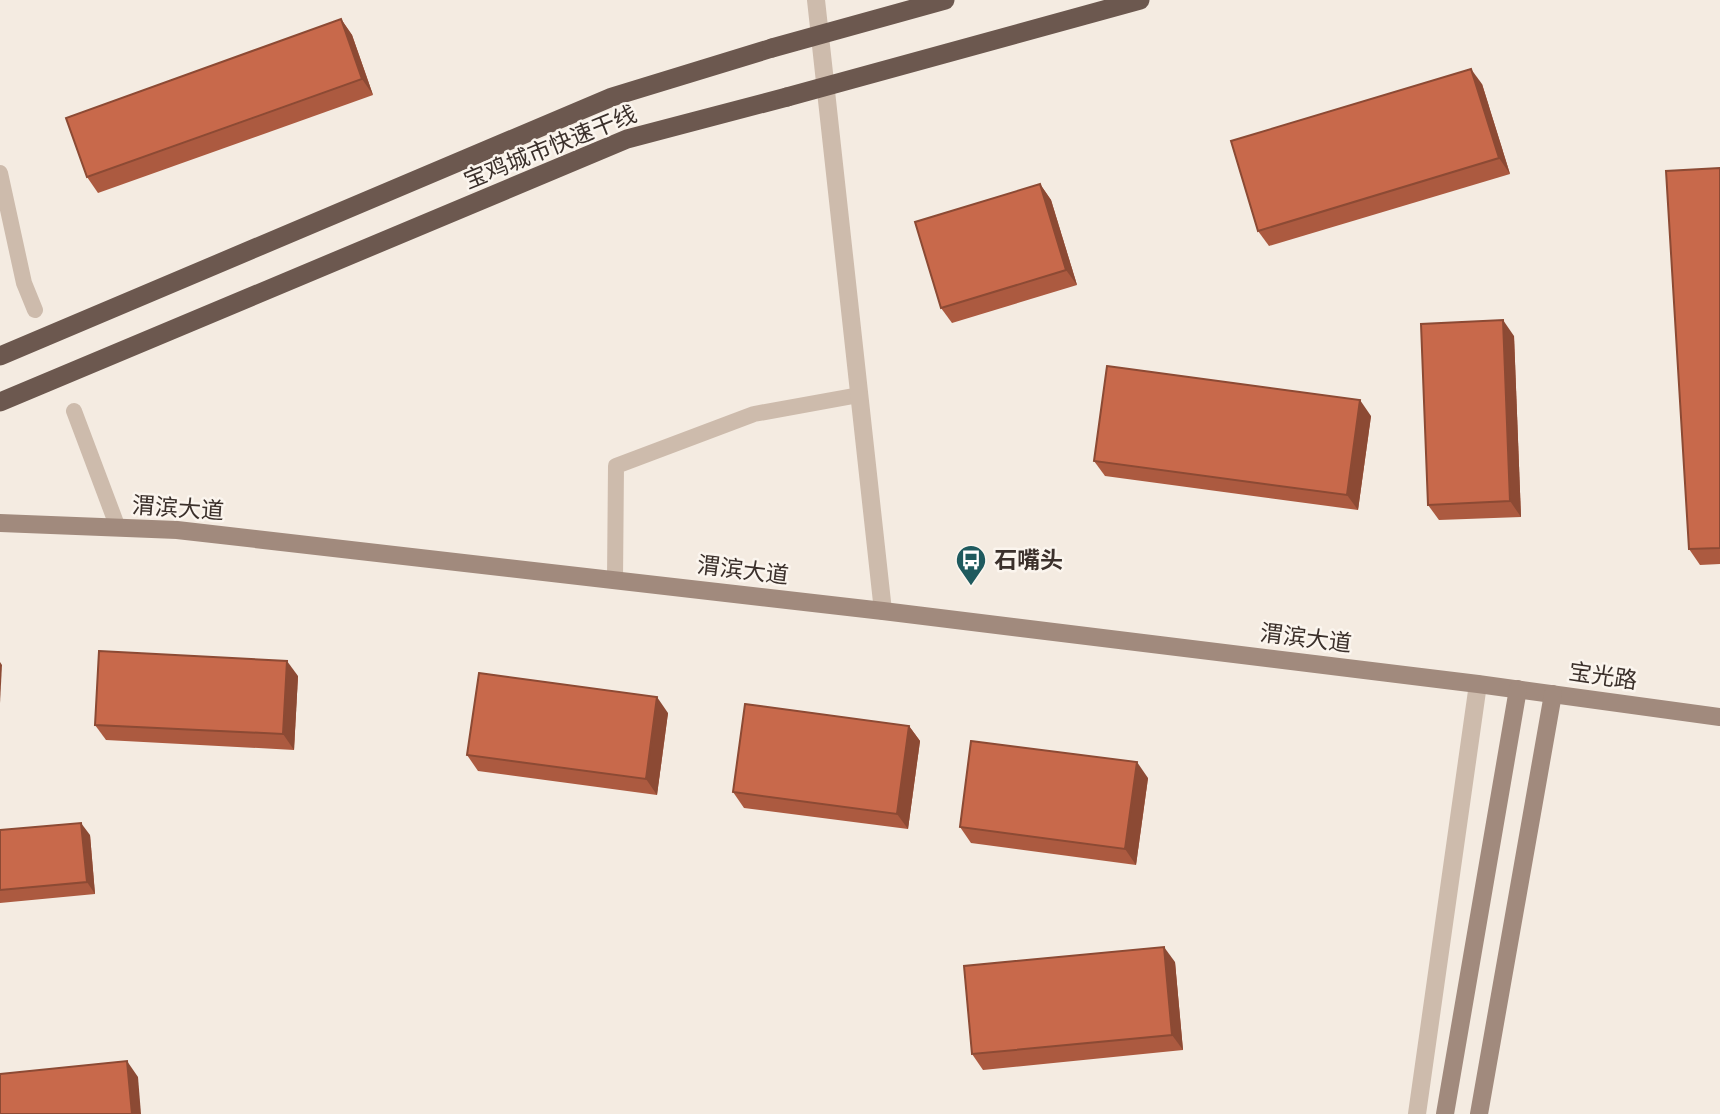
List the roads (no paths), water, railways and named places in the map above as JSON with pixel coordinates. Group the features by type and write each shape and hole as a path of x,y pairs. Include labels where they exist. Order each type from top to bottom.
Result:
{"highway":[{"name":"宝鸡城市快速干线","path":"0,356 612,97 772,48 945,0"},
{"name":"宝鸡城市快速干线","path":"0,402 626,139 1140,0"}],"main road":[{"name":"渭滨大道","path":"0,523 177,530 883,611 1478,684"},
{"name":"宝光路","path":"1478,684 1720,717"},
{"path":"1445,1114 1518,689"},
{"path":"1479,1114 1553,694"}],"street":[{"path":"816,0 883,611"},
{"path":"1417,1114 1478,684"}],"lane":[{"path":"0,173 24,283 35,310"},
{"path":"615,580 616,466 754,414 859,395"},
{"path":"74,411 118,528"}],"place":[{"name":"石嘴头","path":"971,587"}]}
